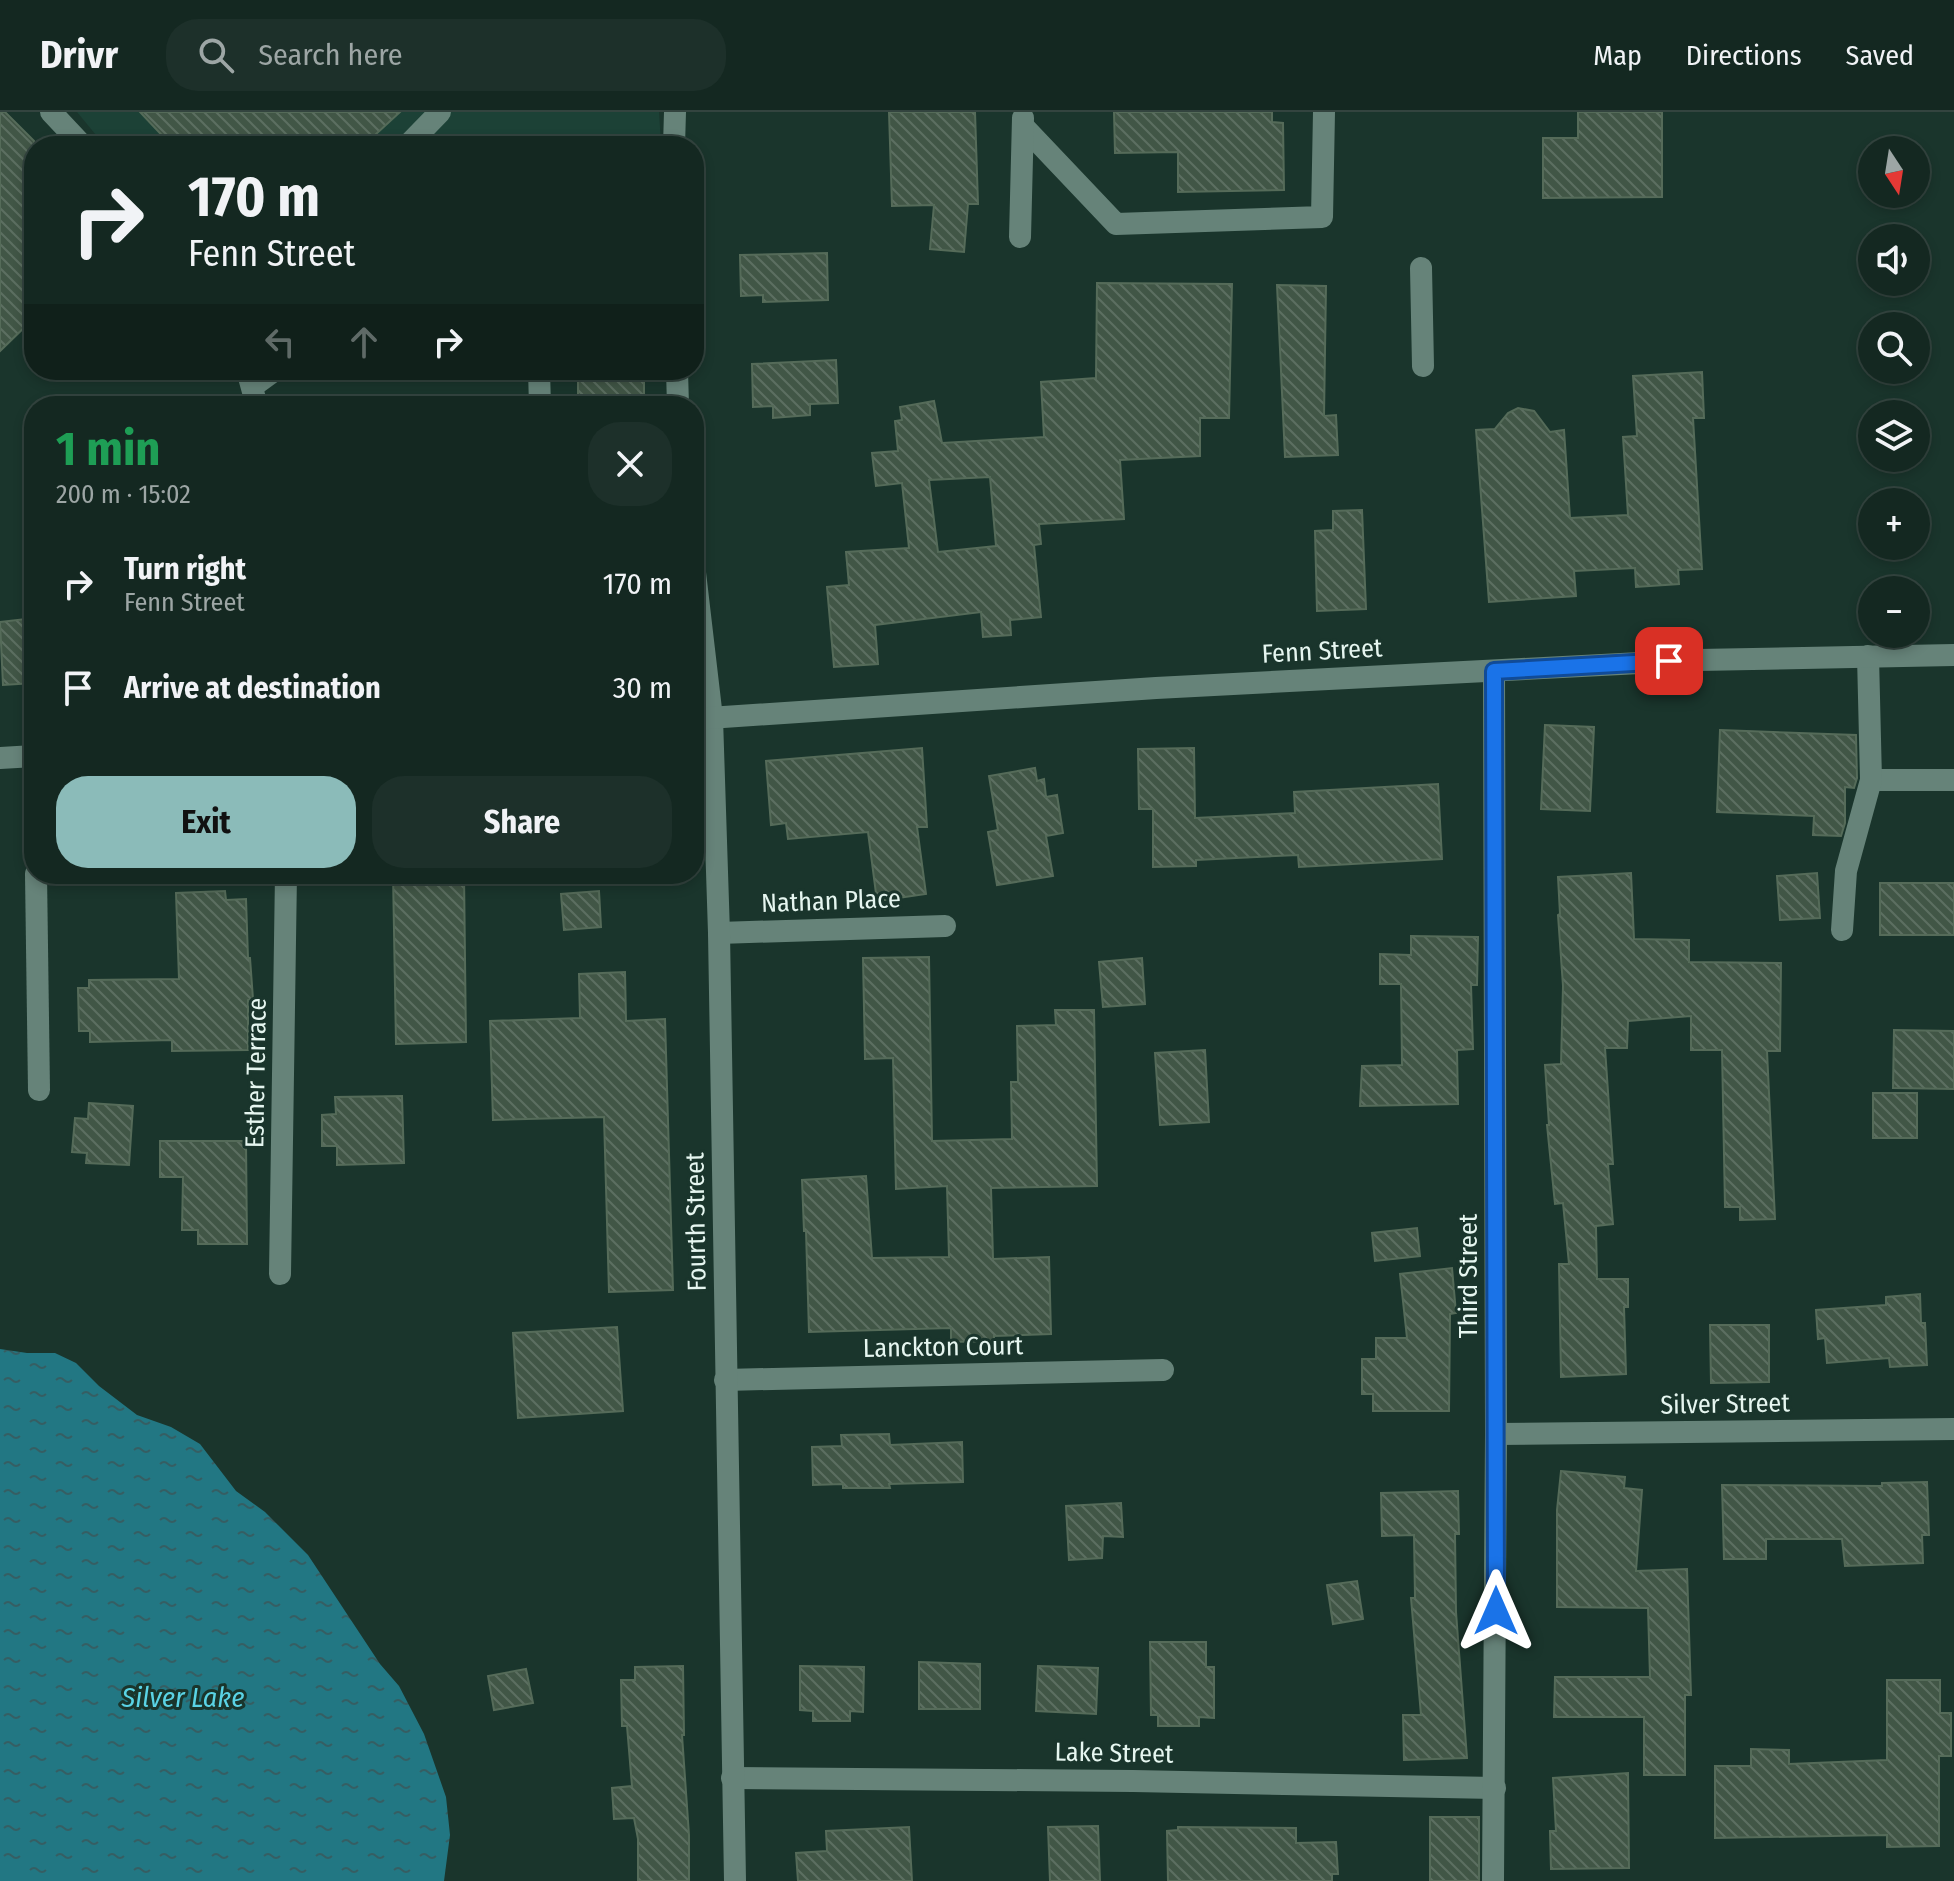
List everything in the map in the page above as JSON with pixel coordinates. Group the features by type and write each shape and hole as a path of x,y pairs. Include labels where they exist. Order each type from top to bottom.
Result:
{"street":[{"path":"51,112 74,136"},
{"path":"417,136 440,112"},
{"path":"674,136 675,112"},
{"path":"1023,119 1116,224 1322,217 1324,112"},
{"path":"1020,237 1023,119"},
{"path":"1421,268 1423,366"},
{"name":"Fenn Street","path":"704,718 1156,688 1745,657 1954,655"},
{"path":"1842,930 1846,871 1871,780 1868,656"},
{"name":"Third Street","path":"1493,1881 1496,1434 1494,671"},
{"name":"Fourth Street","path":"704,731 719,933 735,1881"},
{"path":"0,758 24,757"},
{"path":"1871,780 1954,780"},
{"path":"36,884 39,1090"},
{"name":"Esther Terrace","path":"280,1274 286,884"},
{"name":"Nathan Place","path":"719,933 945,926"},
{"name":"Lanckton Court","path":"725,1380 1163,1370"},
{"name":"Silver Street","path":"1496,1434 1954,1429"},
{"name":"Lake Street","path":"732,1778 1495,1788"}],"shaded area":[{"path":"77,112 659,112 660,136 97,136"}],"water":[{"name":"Silver Lake","path":"0,1349 55,1353 76,1363 99,1386 137,1415 171,1427 200,1444 236,1491 265,1512 308,1555 380,1664 399,1686 424,1734 446,1797 450,1835 444,1881 0,1881"}],"building":[{"path":"0,112 5,112 29,136 24,136 24,328 0,351"},
{"path":"140,112 400,112 374,136 163,136"},
{"path":"889,112 975,112 978,204 968,204 964,252 930,249 934,205 892,206"},
{"path":"1114,112 1272,112 1272,122 1283,123 1284,190 1178,192 1178,152 1115,153"},
{"path":"1578,112 1662,112 1662,197 1543,198 1543,138 1578,138"},
{"path":"827,253 828,300 763,302 763,295 741,296 740,255"},
{"path":"1097,283 1232,284 1229,418 1200,418 1200,456 1120,460 1124,519 1039,524 1041,544 1034,545 1041,617 1010,620 1011,635 983,637 981,612 875,625 878,664 834,667 827,587 849,585 846,552 909,548 902,483 876,486 872,453 898,451 895,421 902,420 900,407 934,401 942,443 1044,437 1041,382 1096,378","holes":["990,477 996,546 938,552 929,480"]},
{"path":"1277,285 1326,286 1324,416 1336,415 1338,455 1285,457"},
{"path":"836,360 838,403 810,404 810,415 773,418 773,406 753,407 752,364"},
{"path":"1702,372 1704,418 1693,418 1702,569 1678,570 1679,584 1636,587 1635,568 1574,571 1576,596 1489,602 1476,430 1495,429 1508,413 1518,408 1534,411 1550,432 1564,430 1570,518 1628,515 1623,437 1637,436 1633,376"},
{"path":"578,380 644,380 644,396 578,396"},
{"path":"1362,510 1366,609 1317,611 1315,531 1333,530 1333,511"},
{"path":"24,619 24,684 3,685 0,622"},
{"path":"1545,725 1594,727 1590,811 1541,809"},
{"path":"1720,730 1856,735 1857,778 1854,788 1845,787 1845,823 1841,836 1813,835 1814,816 1717,812"},
{"path":"922,748 927,827 917,827 926,894 877,901 868,832 788,839 786,823 771,825 766,761"},
{"path":"1194,748 1195,818 1295,813 1294,792 1438,784 1442,859 1299,867 1298,855 1196,860 1196,866 1153,867 1153,809 1139,809 1138,749"},
{"path":"1035,768 1037,781 1044,779 1046,797 1057,795 1063,833 1046,836 1053,876 997,885 988,832 998,830 989,776"},
{"path":"1631,873 1634,939 1689,940 1689,962 1781,963 1780,1051 1767,1051 1775,1219 1740,1220 1740,1207 1725,1207 1722,1050 1691,1050 1691,1016 1628,1021 1627,1048 1605,1048 1613,1164 1608,1164 1613,1224 1596,1226 1597,1279 1628,1279 1628,1307 1624,1307 1626,1374 1561,1377 1559,1264 1569,1264 1563,1203 1555,1204 1545,1065 1561,1064 1563,986 1558,877"},
{"path":"1817,873 1820,918 1780,920 1777,876"},
{"path":"1880,883 1954,883 1954,935 1880,935"},
{"path":"393,884 464,884 466,1042 396,1044"},
{"path":"225,891 226,900 246,899 253,999 248,1000 248,1050 172,1051 172,1040 90,1042 90,1031 79,1031 78,988 89,988 89,980 179,979 176,893"},
{"path":"599,891 601,927 564,930 561,894"},
{"path":"1411,936 1478,937 1477,985 1471,985 1473,1049 1457,1050 1458,1104 1360,1106 1362,1066 1402,1065 1401,984 1380,984 1380,954 1411,955"},
{"path":"929,957 932,1141 1012,1139 1011,1082 1018,1082 1017,1026 1056,1025 1055,1010 1094,1010 1097,1186 991,1188 993,1259 1049,1257 1051,1334 994,1336 994,1341 951,1342 951,1328 809,1332 802,1180 866,1176 872,1258 949,1257 947,1186 896,1189 893,1058 865,1059 863,958"},
{"path":"1142,958 1145,1004 1103,1007 1099,962"},
{"path":"625,972 626,1021 665,1019 673,1290 609,1292 604,1117 493,1120 490,1021 580,1018 579,974"},
{"path":"1894,1030 1954,1031 1954,1089 1893,1088"},
{"path":"1205,1050 1209,1122 1160,1125 1155,1053"},
{"path":"1873,1093 1917,1093 1917,1138 1873,1138"},
{"path":"402,1096 404,1163 337,1165 337,1146 322,1146 322,1115 336,1114 335,1097"},
{"path":"89,1103 133,1106 129,1165 86,1163 87,1153 72,1152 75,1118 88,1119"},
{"path":"160,1141 246,1141 247,1244 198,1244 198,1230 182,1230 183,1177 160,1177"},
{"path":"1417,1228 1420,1256 1375,1261 1372,1233"},
{"path":"1452,1268 1456,1313 1450,1314 1449,1411 1373,1411 1373,1394 1362,1394 1362,1359 1376,1359 1376,1338 1407,1338 1400,1274"},
{"path":"1920,1294 1927,1365 1890,1367 1889,1358 1827,1363 1825,1338 1818,1339 1816,1310 1886,1305 1886,1297"},
{"path":"1710,1325 1769,1325 1769,1382 1711,1383"},
{"path":"617,1327 623,1411 518,1418 513,1333"},
{"path":"889,1434 890,1445 962,1442 963,1482 889,1484 890,1488 813,1485 812,1447 842,1446 841,1435"},
{"path":"1561,1471 1625,1477 1624,1488 1642,1490 1636,1571 1687,1569 1691,1695 1685,1695 1685,1775 1644,1775 1644,1717 1554,1717 1555,1677 1650,1677 1648,1608 1557,1607 1557,1510"},
{"path":"1927,1482 1929,1535 1922,1535 1923,1563 1845,1566 1842,1539 1766,1539 1766,1559 1724,1559 1722,1485 1882,1486 1882,1483"},
{"path":"1458,1491 1456,1612 1467,1758 1404,1760 1403,1715 1421,1715 1411,1598 1415,1598 1414,1535 1382,1536 1381,1493"},
{"path":"1121,1503 1123,1537 1103,1536 1102,1558 1069,1560 1066,1506"},
{"path":"1357,1581 1363,1619 1333,1624 1327,1585"},
{"path":"1150,1642 1206,1642 1206,1667 1214,1667 1214,1718 1199,1717 1199,1726 1158,1726 1158,1715 1151,1715"},
{"path":"919,1662 980,1664 980,1709 919,1709"},
{"path":"683,1666 682,1735 689,1881 638,1881 638,1839 634,1818 614,1819 612,1788 632,1786 627,1726 622,1726 621,1680 635,1680 635,1667"},
{"path":"800,1666 864,1667 863,1712 850,1711 850,1721 813,1721 813,1711 800,1710"},
{"path":"1038,1666 1098,1668 1096,1714 1036,1711"},
{"path":"526,1669 533,1703 494,1710 488,1676"},
{"path":"1887,1680 1940,1680 1940,1713 1951,1713 1951,1756 1939,1756 1939,1846 1887,1847 1887,1835 1715,1838 1715,1766 1751,1766 1751,1749 1789,1750 1789,1764 1887,1760"},
{"path":"1628,1773 1629,1868 1551,1869 1550,1831 1556,1831 1553,1778"},
{"path":"1430,1817 1479,1817 1479,1881 1430,1881"},
{"path":"1098,1826 1100,1881 1050,1881 1048,1827"},
{"path":"909,1827 912,1881 798,1881 796,1853 827,1851 826,1831"},
{"path":"1178,1827 1296,1828 1296,1843 1336,1842 1338,1874 1332,1874 1332,1881 1168,1881 1167,1831 1178,1830"}],"route":[{"path":"1496,1611 1494,671 1669,661"}]}
